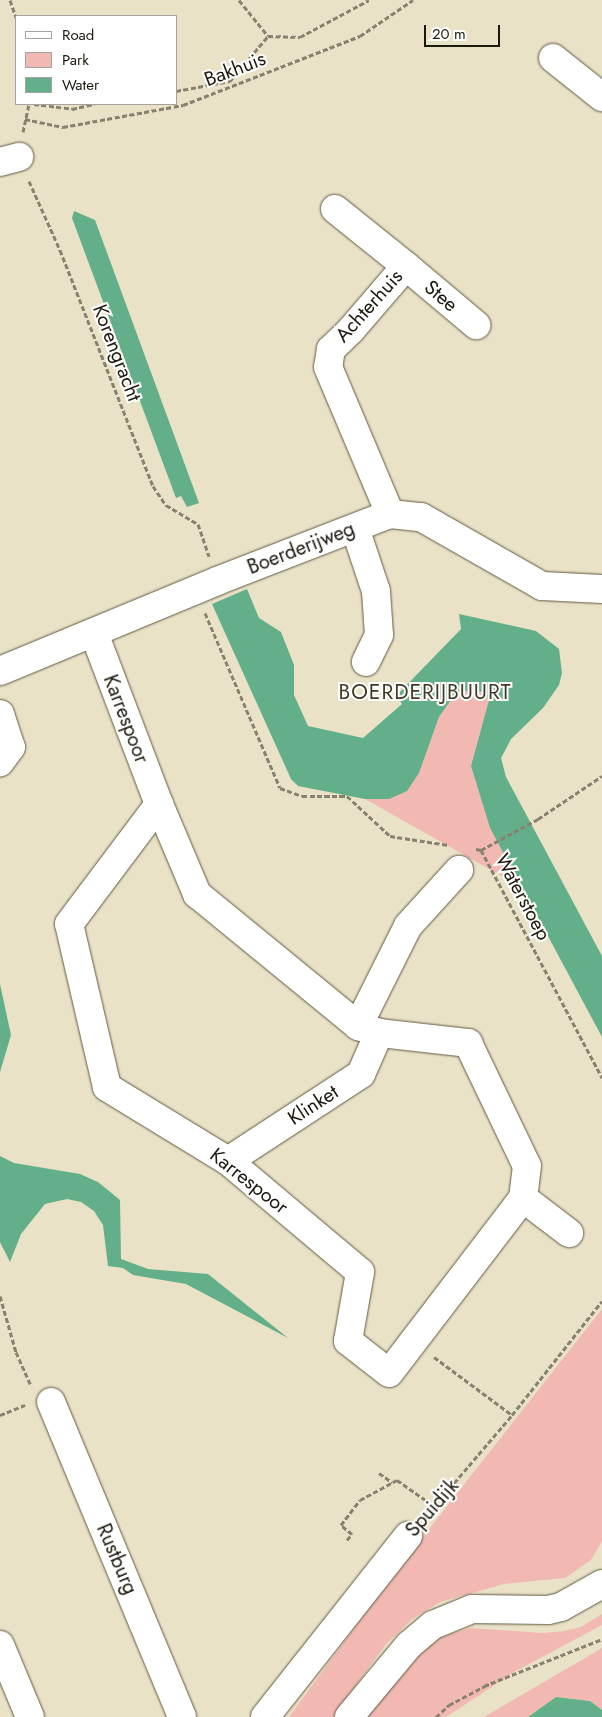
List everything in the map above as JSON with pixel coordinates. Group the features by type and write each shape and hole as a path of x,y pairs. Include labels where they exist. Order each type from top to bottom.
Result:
{"street":[{"path":"553,58 602,97"},
{"name":"Achterhuis","path":"335,209 406,266 351,330 331,349 328,367 390,514"},
{"name":"Stee","path":"406,266 476,326"},
{"name":"Boerderijweg","path":"0,671 206,585 390,514 421,517 542,586 602,589"},
{"path":"355,528 376,591 379,634 366,662"},
{"name":"Karrespoor","path":"94,633 159,804 197,894 368,1030"},
{"path":"0,714 11,748 0,762"},
{"name":"Karrespoor","path":"159,804 69,924 107,1086 228,1161 360,1272 348,1340 389,1373 523,1198"},
{"path":"462,855 408,926 368,1030 468,1043 527,1166 523,1198 569,1233"},
{"name":"Klinket","path":"228,1161 361,1074 368,1030"},
{"name":"Rustburg","path":"44,1401 182,1717"},
{"name":"Spuidijk","path":"264,1717 408,1536"},
{"path":"349,1717 408,1645 433,1625 472,1609 548,1610 561,1607 602,1584"},
{"path":"0,1645 30,1717"}],"path":[{"path":"10,0 15,15"},
{"path":"239,0 268,36 300,37 369,0"},
{"name":"Bakhuis","path":"25,118 63,127 183,105 360,36 413,0"},
{"path":"178,91 230,82 268,36"},
{"name":"Korengracht","path":"29,105 9,159 60,250 153,486 166,505 198,524 206,585"},
{"path":"42,105 72,109 90,105"},
{"path":"206,585 280,788 302,796 347,796 390,836 462,855"},
{"path":"491,846 538,819 602,776"},
{"name":"Waterstoep","path":"462,855 481,850 602,1078"},
{"path":"0,1296 16,1352 44,1401 0,1415"},
{"name":"Spuidijk","path":"408,1536 512,1415 602,1301"},
{"path":"413,1341 512,1415"},
{"path":"380,1472 392,1482"},
{"path":"347,1540 352,1534 341,1526 360,1500 397,1480 434,1506"},
{"path":"436,1717 449,1705 484,1686 602,1639"}],"green space":[{"path":"469,690 482,692 489,700 471,766 490,828 523,888 365,799 389,799 419,773 439,717 453,697"},
{"path":"602,1309 602,1541 591,1560 565,1578 504,1584 440,1602 412,1619 386,1644 333,1717 289,1717 400,1566"},
{"path":"602,1614 602,1625 516,1671 446,1717 362,1717 395,1675 438,1637 471,1628 542,1633 564,1631 581,1627"},
{"path":"602,1648 602,1710 590,1701 556,1697 528,1717 484,1717"}],"water":[{"path":"74,211 95,220 199,503 187,507 181,496 176,498 72,218"},
{"path":"247,589 259,618 281,632 294,665 294,695 308,726 363,738 402,704 397,695 461,629 459,614 536,631 559,649 562,673 559,685 543,708 511,739 501,758 506,777 602,956 602,1037 490,828 471,766 489,700 482,692 469,690 453,697 439,717 419,773 407,791 389,799 365,799 298,786 291,779 212,604"},
{"path":"0,984 11,1035 0,1072"},
{"path":"0,1156 14,1163 80,1174 98,1182 120,1200 121,1259 148,1269 208,1274 288,1338 186,1284 133,1275 123,1268 108,1266 103,1225 94,1211 81,1202 67,1199 45,1204 21,1234 10,1262 0,1242"},
{"path":"556,1697 590,1701 602,1710 602,1717 528,1717"}],"district":[{"name":"BOERDERIJBUURT","path":"425,692"}]}
